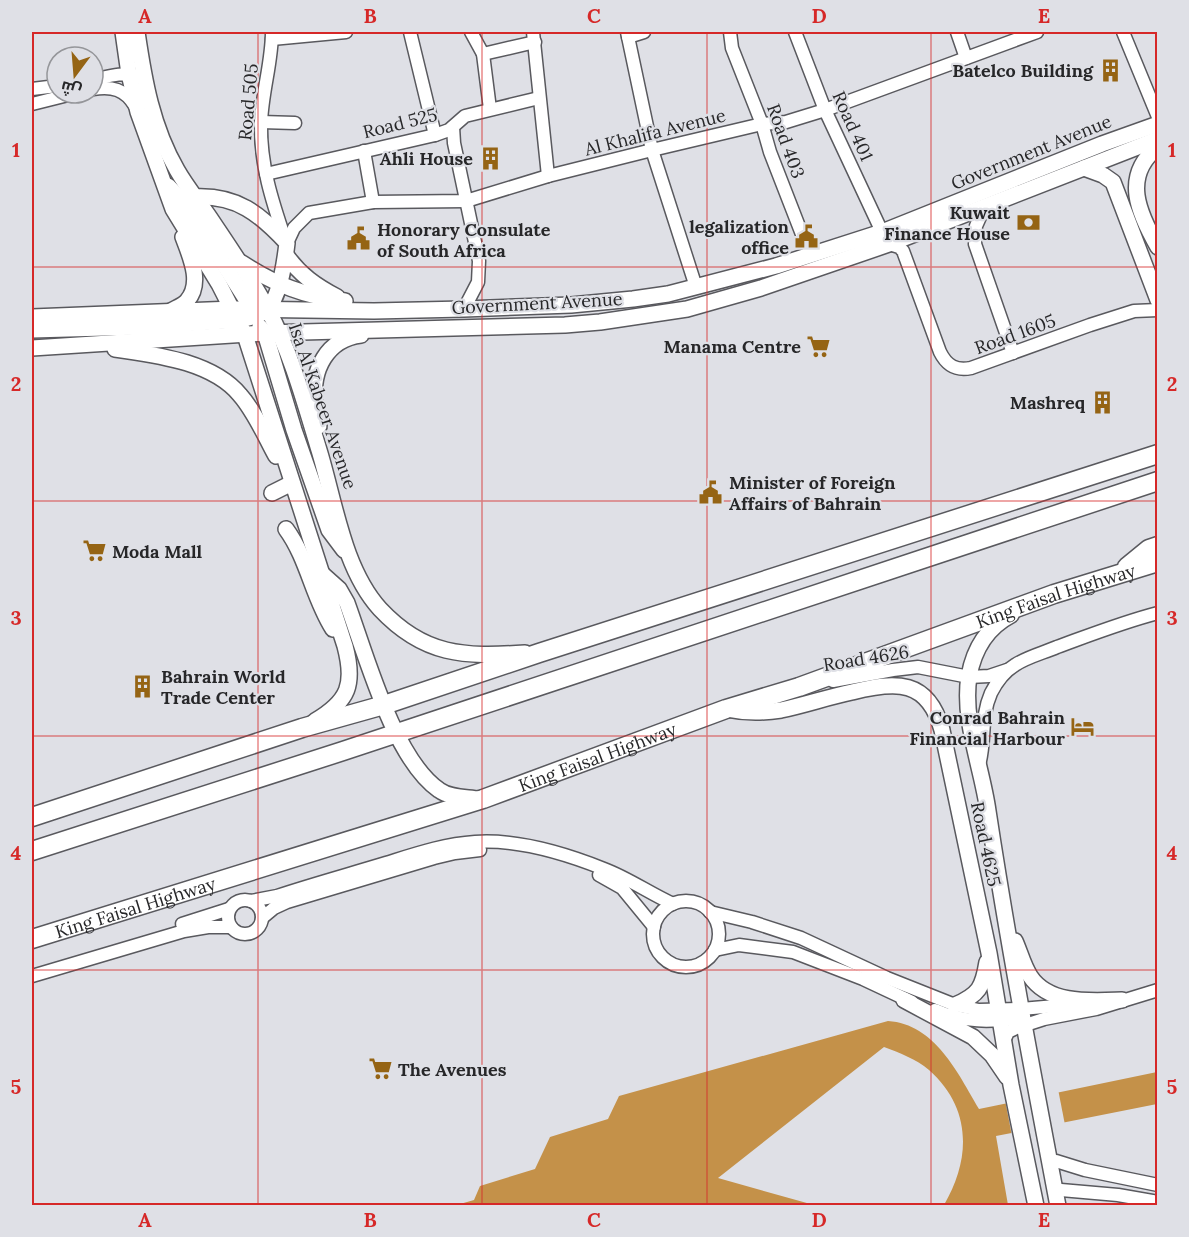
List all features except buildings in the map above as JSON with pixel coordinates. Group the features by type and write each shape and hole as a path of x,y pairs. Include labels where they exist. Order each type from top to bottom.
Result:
{"highway":[{"path":"32,817 66,804 302,728 384,705 539,652 1157,454"},
{"path":"32,850 396,734 1158,481"},
{"path":"1121,572 1149,549 1158,546"},
{"name":"King Faisal Highway","path":"32,939 483,800 726,709 800,687 1054,594 1158,562"},
{"path":"32,812 66,804"},
{"path":"32,951 65,930"}],"main road":[{"name":"Isa Al Kabeer Avenue","path":"123,32 129,74 138,112 173,209 249,316"},
{"name":"Isa Al Kabeer Avenue","path":"136,32 151,111 176,169 239,261 249,316 290,479 349,660 346,691 331,711 302,728"},
{"name":"Government Avenue","path":"32,348 79,345 249,316 272,333 565,325 667,313 708,305 886,238 1102,144 1158,124"},
{"name":"Government Avenue","path":"32,317 170,311 249,316 571,305 633,299 696,287 886,238 984,208 1158,139"},
{"path":"1158,147 1148,155 1140,169 1136,186 1136,198 1145,225 1158,247"},
{"path":"1084,168 1103,175 1113,182 1157,297"},
{"path":"165,182 186,205 249,316 272,333 317,471 290,479 272,493"},
{"path":"195,197 260,223 286,249 297,270 311,282 345,301 374,311"},
{"path":"170,311 187,302 194,288 194,267 173,209"},
{"path":"1145,225 1158,240"},
{"path":"32,330 141,327 249,316 280,285 286,249"},
{"path":"239,261 280,285 318,297 345,301"},
{"path":"319,450 319,424 314,385 319,366 327,352 341,341 351,337 427,328"},
{"name":"Isa Al Kabeer Avenue","path":"272,333 319,450 317,471 323,491 349,558 368,594 395,624 412,637 430,646 467,654 539,652"},
{"path":"79,345 155,354 181,360 227,383 246,402 290,479"},
{"path":"297,501 323,491"},
{"path":"286,530 298,548 320,608 345,646"},
{"name":"Isa Al Kabeer Avenue","path":"320,572 339,589 347,603 396,734 413,762 440,790 450,795 483,800"},
{"name":"Road 4625","path":"1054,594 1001,620 987,632 974,657 969,677 968,711 988,808 1022,1018 1058,1206"},
{"name":"Road 4625","path":"726,709 744,712 782,710 875,686 893,684 908,687 925,696 934,709 942,730 989,953 1003,1043 1036,1206"},
{"path":"1005,921 1026,969 1031,978 1041,987 1065,998 1086,1001 1122,1000"},
{"path":"955,1005 973,997 982,985 989,953"},
{"path":"904,1000 973,1037 992,1055 1013,1091"}],"street":[{"path":"272,35 346,32"},
{"path":"410,32 435,135"},
{"path":"471,32 483,54 490,110"},
{"path":"644,32 627,34 652,150 696,287"},
{"name":"Road 403","path":"730,32 732,48 806,242 809,248 823,253"},
{"name":"Road 401","path":"795,32 825,110 886,238"},
{"path":"957,32 966,58"},
{"name":"Al Khalifa Avenue","path":"286,249 294,228 309,213 373,202 466,201 548,176 652,150 762,124 786,122 966,58 1003,37 1036,32"},
{"path":"1123,32 1158,117"},
{"path":"483,54 536,34 539,98 548,176"},
{"name":"Road 505","path":"272,35 261,122 263,164 286,249"},
{"path":"105,78 129,74 140,80 147,93"},
{"path":"105,87 119,90 129,97 138,112"},
{"name":"Road 525","path":"266,174 435,135 453,127 465,116 539,98"},
{"path":"261,122 295,123"},
{"path":"453,127 454,143 480,261 478,282 464,309"},
{"path":"364,151 373,202"},
{"path":"984,208 976,226 975,244 1013,353"},
{"name":"Road 1605","path":"886,238 905,256 946,363 962,370 1134,311 1157,297"},
{"name":"Road 4626","path":"800,687 918,667 969,677 989,676 1114,626 1158,614"},
{"name":"Road 4626","path":"979,766 983,751 983,718 986,706 997,683 1008,670"},
{"path":"32,969 229,909 241,900 251,901 277,896 431,849 476,842 498,842 543,850 591,864 618,875 673,904"},
{"path":"32,976 184,931 208,927 231,927 240,933 250,933 258,927 262,918 274,908 287,902 455,853 498,850 540,856 603,877 622,888 654,927"},
{"path":"251,901 260,907 262,918"},
{"path":"710,912 718,926 719,934 715,950 704,962 681,967 673,965 660,956 653,941 654,927 660,913 673,904 688,902 696,903 710,912 752,922 801,938 888,978 955,1005 1000,1015 1044,1020 1096,1009 1158,990"},
{"path":"229,909 228,918 231,927"},
{"path":"715,950 740,945 793,952 863,980 904,1000 966,1020 1000,1015"},
{"path":"1003,1043 1008,1032 1022,1018 1122,1000"},
{"path":"1045,1137 1056,1161 1063,1206"},
{"path":"1056,1161 1085,1170 1158,1185"},
{"path":"1061,1190 1118,1195 1158,1202"},
{"path":"1075,1206 1085,1193"}],"shaded area":[{"path":"888,1021 905,1024 932,1041 963,1080 979,1109 1157,1072 1157,1104 996,1136 1008,1205 944,1205 959,1170 963,1134 960,1117 943,1085 929,1070 913,1059 884,1047 718,1178 814,1205 453,1206 474,1200 480,1186 535,1169 550,1137 608,1119 619,1096"}],"pier":[{"path":"1058,1089 1065,1125 1012,1136 1005,1100"}],"place":[{"name":"Batelco Building","path":"1111,70"},
{"name":"Ahli House","path":"491,158"},
{"name":"Kuwait Finance House","path":"1028,222"},
{"name":"legalization office","path":"807,236"},
{"name":"Honorary Consulate of South Africa","path":"359,239"},
{"name":"Manama Centre","path":"819,346"},
{"name":"Mashreq","path":"1103,402"},
{"name":"Minister of Foreign Affairs of Bahrain","path":"711,492"},
{"name":"Moda Mall","path":"94,551"},
{"name":"Bahrain World Trade Center","path":"143,686"},
{"name":"Conrad Bahrain Financial Harbour","path":"1083,727"},
{"name":"The Avenues","path":"380,1069"}]}
